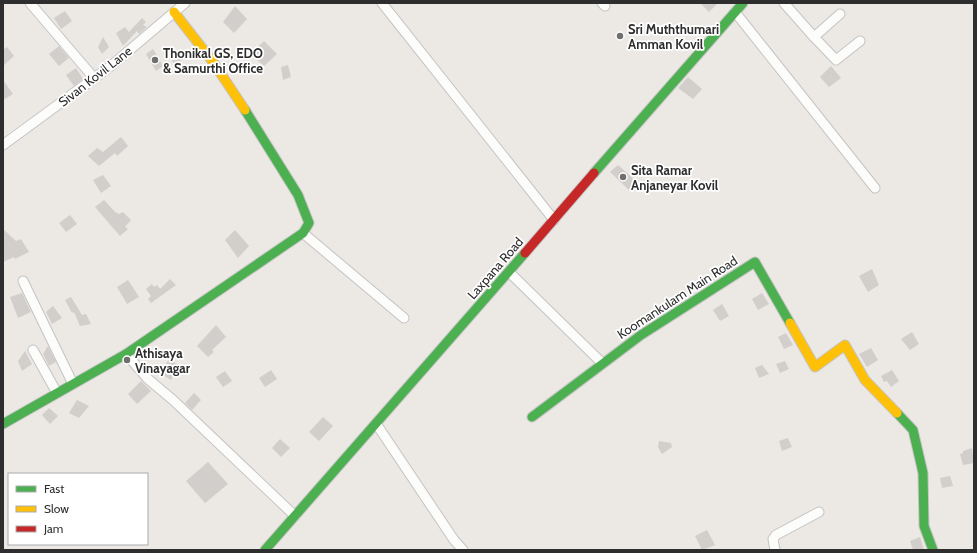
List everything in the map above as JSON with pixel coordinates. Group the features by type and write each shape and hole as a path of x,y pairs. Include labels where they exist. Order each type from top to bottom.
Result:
{"street":[{"path":"30,3 94,78"},
{"name":"Sivan Kovil Lane","path":"3,145 94,78 185,3"},
{"path":"382,3 554,220"},
{"name":"Laxpana Road","path":"265,550 377,425 645,113 743,3"},
{"path":"784,3 836,60 860,41"},
{"path":"3,424 126,354 303,233 309,223 308,215 293,187 234,91 174,12"},
{"path":"735,12 874,188"},
{"path":"814,37 840,14"},
{"path":"303,233 404,318"},
{"name":"Koomankulam Main Road","path":"532,417 602,363 704,292 755,262 815,367 845,345 865,380 913,430 923,473 924,526 934,550"},
{"path":"509,272 602,363"},
{"path":"23,281 73,384"},
{"path":"33,350 57,394"},
{"path":"126,354 148,379 184,410 295,516"},
{"path":"377,425 454,540 463,550"},
{"path":"775,550 773,539 776,535 819,512"}],"building":[{"path":"700,3 718,3 709,12"},
{"path":"235,6 247,19 234,33 223,22"},
{"path":"65,11 72,21 61,29 54,18"},
{"path":"142,18 146,22 143,25 147,27 139,34 137,31 123,46 116,33 125,27 129,32"},
{"path":"103,37 109,47 102,54 98,47"},
{"path":"264,41 277,54 264,66 250,54"},
{"path":"59,46 69,58 59,66 49,54"},
{"path":"7,47 14,56 3,66 3,50"},
{"name":"Thonikal GS, EDO & Samurthi Office","path":"153,49 163,66 156,71 146,54"},
{"path":"181,50 186,57 175,65 170,58"},
{"path":"288,65 291,77 283,80 281,67"},
{"path":"831,66 841,78 829,87 820,77"},
{"path":"76,68 83,79 74,86 66,75"},
{"path":"688,77 702,89 693,99 678,88"},
{"path":"3,80 13,94 3,100"},
{"path":"121,137 128,146 117,156 115,153 99,166 88,156 97,148 103,152"},
{"name":"Sita Ramar Anjaneyar Kovil","path":"618,165 636,181 629,190 610,172"},
{"path":"103,175 111,186 101,193 93,180"},
{"path":"104,200 115,212 119,214 123,212 131,220 125,227 128,229 120,236 95,207"},
{"path":"70,215 77,224 66,232 59,223"},
{"path":"3,229 16,241 21,239 29,252 15,259 14,257 3,262"},
{"path":"235,230 249,246 238,258 225,240"},
{"path":"872,269 879,285 868,292 859,276"},
{"path":"170,279 176,285 151,303 148,299 151,296 146,289 152,284 154,287 157,285 160,289"},
{"path":"128,280 139,297 127,304 117,287"},
{"path":"22,293 31,312 18,318 10,297"},
{"path":"762,293 769,304 758,310 752,299"},
{"path":"71,297 82,315 86,314 91,324 80,326 74,312 72,313 65,300"},
{"path":"722,304 729,316 720,321 713,310"},
{"path":"53,306 62,318 52,324 46,312"},
{"path":"216,325 226,337 212,350 214,352 208,357 197,346"},
{"path":"912,332 919,344 910,350 901,339"},
{"path":"786,333 793,345 784,349 778,337"},
{"path":"48,346 56,362 49,366 43,354"},
{"path":"871,348 878,360 867,367 859,354"},
{"path":"25,351 32,364 22,371 18,361"},
{"path":"169,359 180,366 171,380 160,373"},
{"path":"785,361 789,369 780,373 776,364"},
{"path":"762,365 769,374 759,378 755,368"},
{"path":"271,370 277,379 265,387 259,378"},
{"path":"892,370 899,381 891,387 887,381 884,382 881,376"},
{"path":"225,371 232,381 223,387 216,377"},
{"path":"141,381 151,391 137,404 128,394"},
{"path":"194,393 201,400 192,410 185,403"},
{"path":"77,400 89,406 79,418 69,413"},
{"path":"49,408 58,416 50,424 42,415"},
{"path":"323,417 333,426 319,441 309,432"},
{"path":"788,438 792,447 782,451 779,441"},
{"path":"280,439 290,448 281,457 272,448"},
{"path":"659,441 671,443 672,447 662,454 658,447"},
{"path":"972,448 974,463 963,465 960,454 963,453 963,451"},
{"path":"208,462 228,484 205,503 186,481"},
{"path":"950,476 953,486 942,488 940,478"},
{"path":"707,530 715,545 702,550 695,536"},
{"path":"920,537 924,550 913,550 910,541"}],"traffic: fast":[{"path":"594,173 743,3"},
{"path":"3,424 126,354 303,233 309,223 298,195 245,110"},
{"path":"265,550 525,253"},
{"path":"532,417 641,335 755,262 790,323"},
{"path":"897,413 913,430 923,473 924,526 933,550"}],"traffic: slow":[{"path":"174,12 213,62 245,110"},
{"path":"790,323 815,367 845,345 865,380 897,413"}],"traffic: jam":[{"path":"525,253 594,173"}],"place":[{"name":"Sri Muththumari Amman Kovil","path":"620,36"},
{"name":"Thonikal GS, EDO & Samurthi Office","path":"155,60"},
{"name":"Sita Ramar Anjaneyar Kovil","path":"623,177"},
{"name":"Athisaya Vinayagar","path":"127,360"}]}
